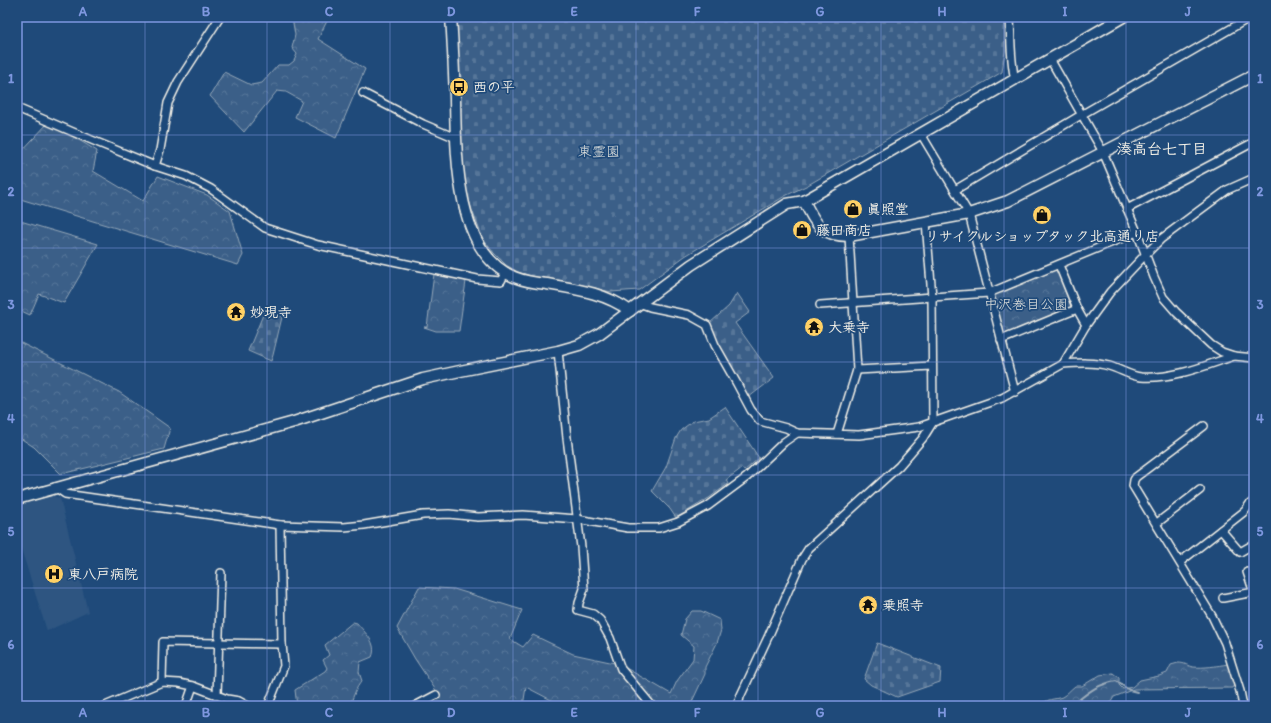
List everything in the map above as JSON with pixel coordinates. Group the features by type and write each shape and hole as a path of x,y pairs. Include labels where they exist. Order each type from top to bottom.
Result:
{"street":[{"path":"155,166 160,150 168,103 178,82 220,17"},
{"path":"451,17 456,138 460,187 466,213 474,234 482,248 494,264 505,273 532,282 599,294 612,299 630,311"},
{"path":"1010,17 1012,69 1015,80"},
{"path":"17,499 294,422 423,380 558,351 579,345 598,334 691,266 786,204 804,201 1123,17"},
{"path":"955,190 1251,17"},
{"path":"1050,59 1103,152 1163,297 1176,312 1222,352 1234,356 1254,358"},
{"path":"804,201 820,228 828,234 838,236 849,236 969,214 1008,201 1254,75"},
{"path":"363,93 423,124 456,138"},
{"path":"17,108 94,142 155,166 186,176 211,189 265,228 318,245 477,279 501,281 505,273"},
{"path":"921,134 969,214 1015,392"},
{"path":"1127,209 1254,142"},
{"path":"1063,364 1086,325 1110,292 1146,254 1161,240 1227,190 1254,178"},
{"path":"738,706 740,698 770,635 802,559 810,548 899,466 923,438 933,422 932,297 926,222"},
{"path":"820,305 990,293 1137,232"},
{"path":"837,434 857,370 849,236"},
{"path":"1059,265 1077,309 1086,325"},
{"path":"639,303 650,307 689,315 707,325 715,345 751,410 760,421 798,433 859,435 899,431 919,427 1015,392 1063,364 1094,363 1110,366 1139,377 1155,377 1171,376 1234,356"},
{"path":"1001,340 1077,309"},
{"path":"558,351 567,438 582,546 584,589 578,610 593,614 600,620 610,638 621,669 640,694 652,706"},
{"path":"857,370 932,366"},
{"path":"1204,426 1136,477 1133,486 1157,523 1212,616 1225,643 1240,691 1243,706"},
{"path":"55,488 65,494 199,512 280,525 344,527 437,514 478,517 524,515 577,518 628,528 659,528 678,522 708,506 734,488 784,442 798,433"},
{"path":"1157,523 1200,490"},
{"path":"1180,562 1245,511 1254,501"},
{"path":"268,706 284,666 282,644 282,571 280,525"},
{"path":"1221,530 1240,552 1254,544"},
{"path":"1223,598 1253,589 1247,572"},
{"path":"217,694 221,573"},
{"path":"162,682 163,642 282,644"},
{"path":"105,706 162,682 193,686 239,701 248,706"},
{"path":"186,706 193,686"},
{"path":"415,706 436,695"}],"shaded area":[{"name":"東八戸病院","path":"48,495 60,498 88,612 47,631 17,536 17,504"}],"green space":[{"path":"292,17 329,17 318,39 365,69 336,138 295,117 302,101 286,92 277,91 244,132 210,96 224,72 251,85 262,83 278,65 289,65 294,61 297,54 292,48 295,35"},
{"name":"東霊園","path":"456,17 1004,17 1005,51 1002,72 808,185 785,196 685,256 639,290 611,292 518,272 506,265 483,239 472,210 463,172"},
{"path":"49,122 97,151 93,171 143,201 158,176 207,195 230,211 243,255 238,265 17,198 17,156"},
{"path":"17,220 98,244 64,303 39,294 30,315 17,309"},
{"name":"中沢巻目公園","path":"1059,265 1077,309 1001,340 989,293"},
{"path":"434,274 466,281 459,331 436,331 424,327 427,327"},
{"path":"737,293 750,312 735,323 774,378 749,397 718,343 710,323 729,306"},
{"path":"265,310 282,317 271,361 248,351"},
{"path":"17,341 119,392 170,428 164,449 61,474 34,447 17,436"},
{"path":"725,407 759,458 744,471 742,468 726,480 728,484 709,498 676,518 670,509 652,491 666,467 676,438 681,430 693,421 709,418"},
{"path":"419,587 454,589 522,610 510,639 523,647 533,635 573,654 619,664 671,694 677,681 693,659 694,646 681,635 685,619 692,611 701,611 720,620 721,630 717,643 705,667 705,674 690,706 553,706 555,702 526,687 523,706 421,706 437,692 397,628"},
{"path":"353,622 357,623 370,638 373,652 372,657 360,662 359,672 362,681 349,706 297,706 295,690 325,671 327,668 323,660 329,655 325,645"},
{"path":"877,643 941,668 940,682 897,697 871,685 864,679"},
{"path":"1183,663 1193,667 1210,667 1228,664 1234,685 1232,688 1134,689 1114,697 1109,705 1110,706 1041,706 1048,700 1062,697 1075,686 1082,686 1100,675 1113,673 1119,678 1119,685 1123,689 1132,687 1140,680 1167,673 1171,665"}],"waterway":[{"path":"1071,706 1097,687 1116,681 1129,690 1137,692"}],"place":[{"name":"西の平","path":"459,87"},
{"name":"眞照堂","path":"853,209"},
{"name":"リサイクルショップタック北高通り店","path":"1042,215"},
{"name":"藤田商店","path":"802,230"},
{"name":"妙現寺","path":"236,312"},
{"name":"大乗寺","path":"814,327"},
{"name":"東八戸病院","path":"54,574"},
{"name":"乗照寺","path":"868,605"}],"district":[{"name":"湊高台七丁目","path":"1162,149"}]}
